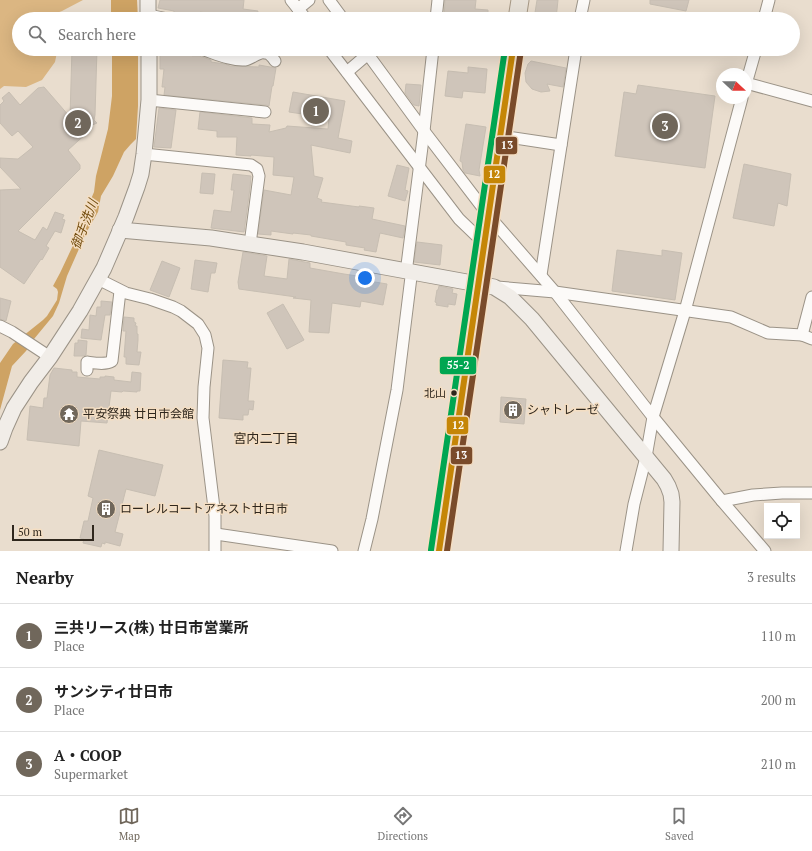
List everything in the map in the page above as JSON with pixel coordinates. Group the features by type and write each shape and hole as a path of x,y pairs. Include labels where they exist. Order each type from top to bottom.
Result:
{"main road":[{"path":"518,12 520,0"},
{"path":"439,551 472,331 486,285 485,244 512,56"}],"street":[{"path":"148,0 148,12"},
{"path":"295,4 309,0"},
{"path":"329,0 337,12"},
{"path":"437,12 438,0"},
{"path":"581,12 584,0"},
{"path":"766,12 769,0"},
{"path":"0,442 14,408 47,355 80,311 104,268 137,187 141,174 144,154 149,100 149,56"},
{"path":"224,56 237,60 246,60 256,56"},
{"path":"271,56 275,61"},
{"path":"334,56 459,219 485,244"},
{"path":"346,72 362,56"},
{"path":"369,56 489,216 541,275 653,417 765,551"},
{"path":"364,551 372,519 397,390 411,277 407,265 432,56"},
{"path":"541,275 575,56"},
{"path":"751,68 754,56"},
{"path":"752,86 812,101"},
{"path":"149,100 265,112"},
{"path":"626,551 634,504 646,457 653,417 672,356 740,104"},
{"path":"501,136 560,145"},
{"path":"144,154 251,166 257,169 260,176 250,244"},
{"path":"120,230 211,238 303,252 486,285 555,292 731,317 768,332 807,337 812,297"},
{"path":"98,279 120,291 158,301 177,309 198,324 205,335 208,348 203,413 215,516 215,551"},
{"path":"486,285 510,297 532,319 664,479 671,494 672,502 671,551"},
{"path":"86,370 87,362 110,363 112,361 120,291"},
{"path":"0,326 47,355"},
{"path":"722,501 753,495 812,493"},
{"path":"216,534 332,551"}],"shaded area":[{"path":"0,0 83,0 59,12 12,12 12,56 56,56 55,62 42,80 26,87 4,86 0,89"}],"water":[{"path":"111,0 137,0 138,12 111,12"},
{"name":"御手洗川","path":"112,56 138,56 138,106 136,139 124,152 113,176 101,196 98,212 86,233 67,276 59,303 53,316 26,351 12,366 0,410 0,363 13,344 47,316 57,300 58,292 53,286 77,237 94,192 96,176 108,129 112,96"}],"building":[{"path":"160,0 244,0 243,9 258,11 174,12 158,8"},
{"path":"445,0 476,0 475,9 488,10 488,12 444,12"},
{"path":"537,0 558,0 557,12 535,12"},
{"path":"650,0 689,0 686,11 650,4"},
{"path":"72,56 97,56 94,120 97,123 90,126 88,132 68,150 80,165 80,169 18,231 35,240 43,227 47,230 55,212 64,215 62,219 65,220 61,233 55,231 46,246 49,248 42,260 41,259 24,284 0,267 0,190 21,189 0,167 0,158 18,159 33,147 18,131 12,136 0,123 0,105 4,101 2,98 9,92 20,105 38,88 44,87 70,117"},
{"path":"160,56 199,56 211,60 211,62 230,66 259,67 259,65 276,68 269,106 164,95 165,87 162,87 164,69 160,69"},
{"path":"531,61 566,68 563,87 547,84 550,91 541,92 532,89 526,82 525,73 528,64"},
{"path":"468,67 487,69 485,93 463,91 462,98 445,96 448,71 468,73"},
{"path":"406,84 421,85 419,106 414,105 405,93"},
{"path":"638,85 715,96 705,168 615,156 624,92 636,94"},
{"path":"293,92 345,101 338,138 352,141 350,153 311,145 314,176 323,178 317,198 322,200 321,202 374,208 372,219 405,226 403,238 380,233 376,252 364,250 365,248 346,245 346,242 311,235 271,231 271,235 258,234 264,190 291,195 294,177 273,175 274,157 236,155 237,137 217,137 217,131 198,129 200,112 252,118 252,124 270,125 269,132 286,128 287,126 328,129 329,118 289,112"},
{"path":"159,108 176,110 171,148 154,147"},
{"path":"466,124 486,127 479,170 480,176 465,173 462,162 460,161"},
{"path":"744,164 791,174 787,206 778,203 774,226 733,218"},
{"path":"397,165 409,168 405,190 408,191 405,201 388,196"},
{"path":"202,173 215,174 213,194 200,193"},
{"path":"233,174 251,176 244,232 211,228 214,210 231,212 234,190 231,190"},
{"path":"417,242 442,245 440,265 414,262"},
{"path":"617,250 662,256 662,250 682,253 675,300 612,291"},
{"path":"243,252 267,256 264,276 287,279 289,259 310,263 310,268 364,277 363,280 387,284 383,305 361,301 360,307 332,303 329,333 309,332 311,300 239,289 238,282"},
{"path":"195,260 217,263 215,273 211,273 208,292 191,289"},
{"path":"162,261 180,268 169,297 150,290"},
{"path":"439,286 453,289 452,293 457,294 455,305 448,304 448,307 436,305 437,303 435,302"},
{"path":"0,298 11,301 6,321 0,319"},
{"path":"101,301 112,302 110,315 105,315 101,340 81,338 82,329 89,330 90,315 96,316 97,307 101,307"},
{"path":"283,304 304,340 287,349 267,313"},
{"path":"124,317 134,318 134,322 136,323 135,326 137,326 137,352 141,352 139,365 126,364 126,357 124,357 126,331 123,331"},
{"path":"78,340 87,341 86,355 74,356 75,343 78,343"},
{"path":"223,360 248,362 247,368 251,368 248,401 254,401 253,410 249,409 248,415 243,415 243,420 219,418"},
{"name":"平安祭典 廿日市会館","path":"54,368 72,370 72,372 77,372 77,377 100,379 100,377 105,376 114,377 114,380 131,382 132,372 141,373 140,391 111,391 107,423 81,421 79,446 27,440 30,406 43,408 44,398 47,398 50,375"},
{"name":"シャトレーゼ","path":"501,397 526,399 524,424 500,422"},
{"name":"ローレルコートアネスト廿日市","path":"99,450 163,465 155,496 126,489 115,532 123,534 120,546 105,542 105,544 102,543 101,547 83,543 84,539 80,538 84,521 88,521 93,498 88,496"}],"transit line":[{"name":"55-2","path":"431,550 504,56"},
{"name":"12","path":"439,551 512,56"},
{"name":"13","path":"447,551 520,56"}],"place":[{"name":"三共リース(株) 廿日市営業所","path":"316,111"},
{"name":"サンシティ廿日市","path":"78,123"},
{"name":"A・COOP","path":"665,126"},
{"name":"北山","path":"454,393"},
{"name":"シャトレーゼ","path":"513,410"},
{"name":"平安祭典 廿日市会館","path":"69,414"},
{"name":"ローレルコートアネスト廿日市","path":"106,509"}],"district":[{"name":"宮内二丁目","path":"266,438"}]}
